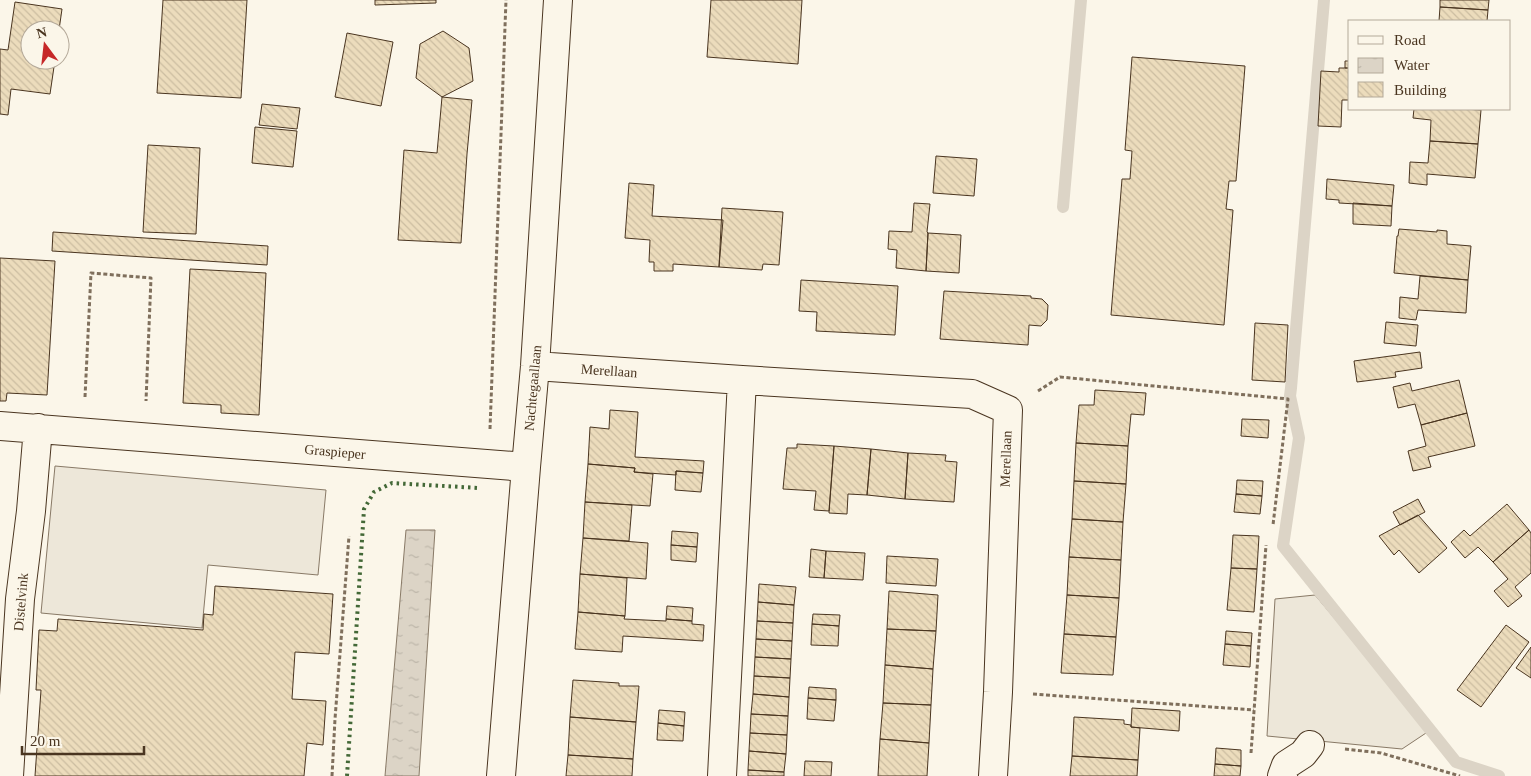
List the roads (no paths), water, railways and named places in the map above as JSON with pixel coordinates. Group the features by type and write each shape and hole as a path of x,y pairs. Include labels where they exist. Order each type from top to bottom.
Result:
{"street":[{"name":"Nachtegaallaan","path":"501,776 535,366 558,0"},
{"name":"Merellaan","path":"535,366 972,394 1008,410 998,692 993,776"},
{"path":"722,776 742,380"},
{"name":"Graspieper","path":"0,426 144,436 374,456 526,466"},
{"name":"Distelvink","path":"8,776 10,599 31,511 38,428"},
{"path":"1282,776 1286,764 1303,754 1310,745"}],"water":[{"path":"406,530 435,530 419,776 385,776"}],"waterway":[{"path":"1063,207 1081,0"},
{"path":"1324,0 1290,396 1299,438 1283,546 1456,762 1499,776"}]}
